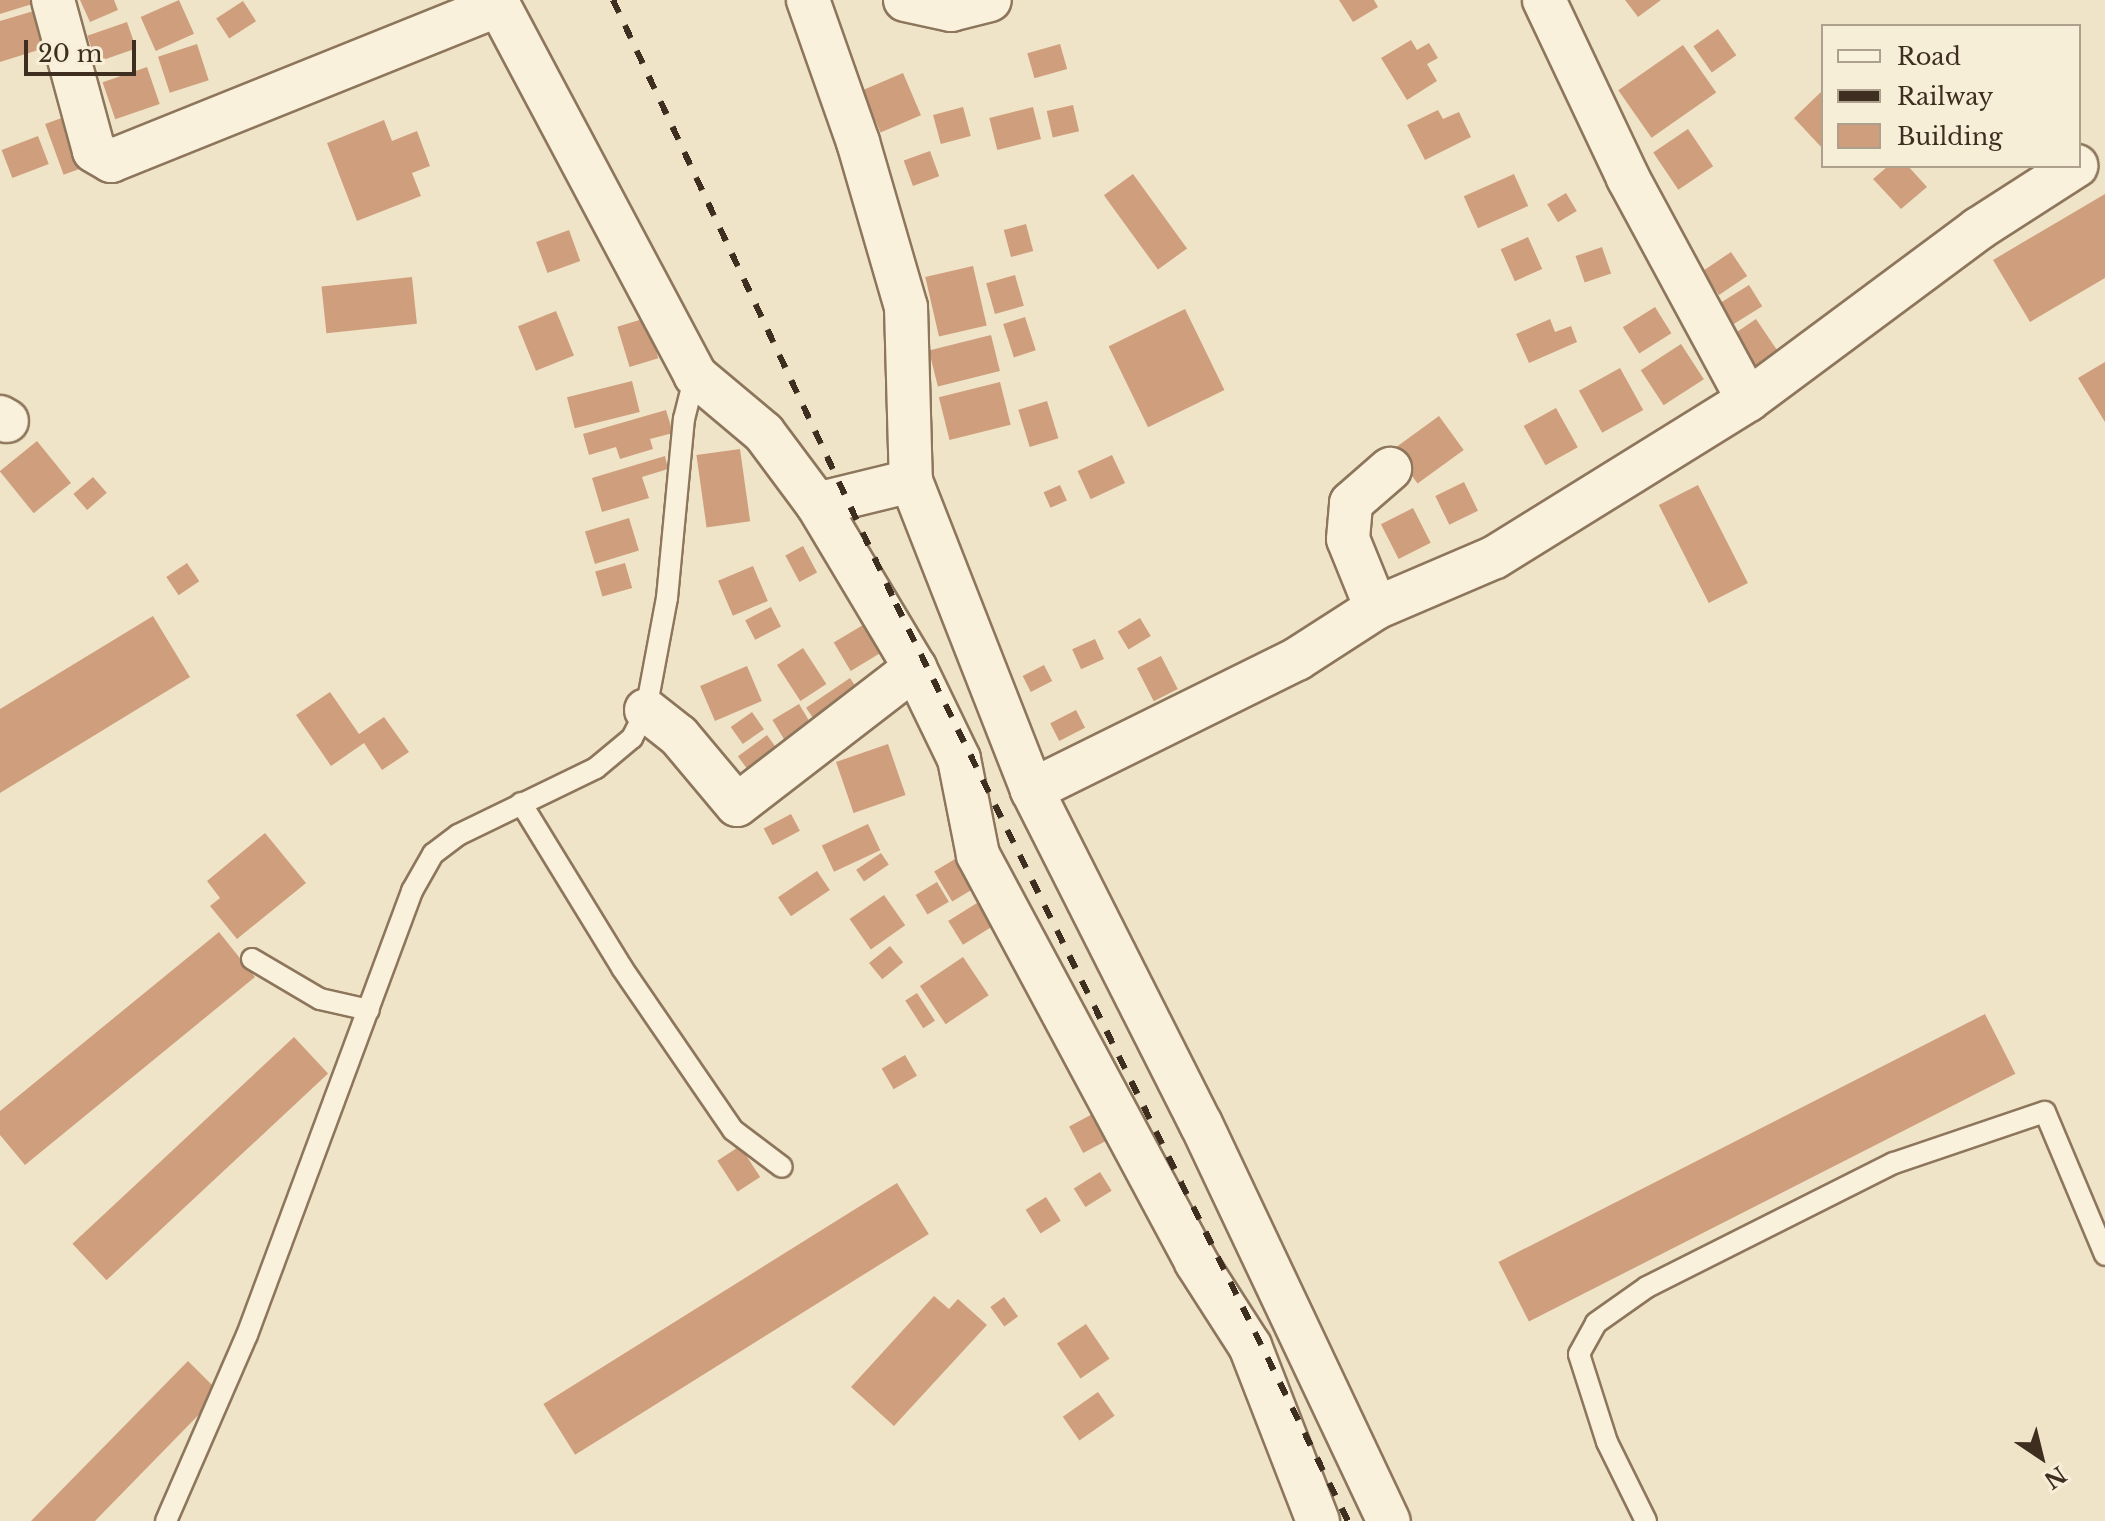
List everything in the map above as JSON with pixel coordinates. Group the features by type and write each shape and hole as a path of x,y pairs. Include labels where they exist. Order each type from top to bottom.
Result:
{"street":[{"path":"53,0 94,151 111,161 498,3 695,375 764,433 817,504 915,668 959,759 978,855 1196,1262 1250,1346 1318,1521"},
{"path":"808,0 858,142 906,307 911,481 1032,790 1201,1124 1349,1444 1389,1521"},
{"path":"905,0 951,10 990,0"},
{"path":"1544,0 1628,178 1748,400"},
{"path":"2081,163 2105,147"},
{"path":"1032,790 1297,659 1376,608 1495,557 1748,400 1978,229 2073,168"},
{"path":"1376,608 1348,539 1351,503 1390,469"},
{"path":"817,504 911,481"},
{"path":"646,710 679,736 737,805 915,668"},
{"path":"1318,1521 1349,1444"}],"lane":[{"path":"166,1521 247,1335 412,891 433,854 458,835 596,768 632,738 646,710 667,598 684,419 695,375"},
{"path":"521,803 622,968 733,1130 782,1167"},
{"path":"252,959 320,999 369,1010"},
{"path":"1646,1521 1607,1442 1579,1354 1596,1323 1647,1287 1894,1163 2045,1112 2105,1255"}],"building":[{"path":"0,0 42,0 42,1 0,14"},
{"path":"80,0 114,0 118,10 90,22"},
{"path":"179,0 194,34 156,51 141,17"},
{"path":"1339,0 1374,0 1378,7 1353,22"},
{"path":"1625,0 1661,0 1638,17"},
{"path":"243,1 256,21 229,39 216,18"},
{"path":"37,10 48,47 0,62 0,21"},
{"path":"127,22 136,48 96,62 87,36"},
{"path":"1718,29 1736,55 1712,72 1693,46"},
{"path":"1411,40 1417,50 1429,43 1438,58 1427,64 1437,81 1407,100 1381,58"},
{"path":"197,44 209,80 170,93 158,57"},
{"path":"1060,44 1067,69 1034,78 1027,53"},
{"path":"1683,45 1716,93 1652,138 1618,90"},
{"path":"147,67 160,104 115,119 103,82"},
{"path":"903,73 921,115 880,133 862,90"},
{"path":"1821,92 1821,147 1794,118"},
{"path":"1073,105 1079,131 1053,137 1047,111"},
{"path":"963,107 971,136 941,144 933,115"},
{"path":"1033,107 1041,139 997,150 989,118"},
{"path":"1438,110 1443,119 1459,112 1471,137 1425,160 1407,125"},
{"path":"78,112 96,163 64,175 45,124"},
{"path":"384,120 392,141 417,131 430,166 412,173 421,196 357,221 327,143"},
{"path":"1688,129 1713,166 1678,190 1653,152"},
{"path":"38,136 49,164 12,178 2,150"},
{"path":"930,151 939,176 913,186 904,161"},
{"path":"1886,168 1910,168 1927,187 1901,209 1873,179"},
{"path":"1133,174 1187,248 1158,270 1104,195"},
{"path":"1514,174 1528,206 1478,228 1464,196"},
{"path":"1566,193 1577,211 1558,222 1547,204"},
{"path":"2105,194 2105,278 2030,322 1993,260"},
{"path":"1026,224 1033,251 1011,257 1004,230"},
{"path":"569,230 580,261 547,273 536,242"},
{"path":"1528,237 1542,269 1515,281 1501,249"},
{"path":"1602,247 1611,273 1585,283 1576,256"},
{"path":"1731,252 1747,276 1719,295 1703,271"},
{"path":"973,266 987,325 939,336 925,277"},
{"path":"1015,275 1024,306 995,314 986,283"},
{"path":"412,277 417,324 326,333 321,287"},
{"path":"1749,285 1762,306 1733,324 1720,303"},
{"path":"1655,307 1671,333 1639,353 1623,327"},
{"path":"1185,309 1224,390 1148,427 1109,346"},
{"path":"556,311 574,356 536,371 518,326"},
{"path":"1025,317 1036,350 1014,357 1003,324"},
{"path":"646,318 658,358 630,367 617,327"},
{"path":"1550,319 1555,332 1571,326 1577,342 1529,363 1516,334"},
{"path":"1756,319 1781,356 1755,374 1729,337"},
{"path":"991,335 1000,371 938,386 929,350"},
{"path":"1681,344 1704,379 1664,405 1641,370"},
{"path":"2105,362 2105,422 2078,378"},
{"path":"1620,368 1643,410 1602,433 1579,391"},
{"path":"632,381 640,412 575,428 567,397"},
{"path":"1000,382 1011,425 950,440 939,397"},
{"path":"1047,401 1058,438 1030,447 1018,410"},
{"path":"1556,408 1578,447 1545,465 1524,426"},
{"path":"666,410 673,433 650,439 653,449 620,459 616,447 589,455 583,434"},
{"path":"1439,416 1464,450 1418,483 1393,450"},
{"path":"37,441 71,483 34,513 0,471"},
{"path":"740,449 750,521 707,527 696,455"},
{"path":"1112,455 1125,483 1091,499 1078,471"},
{"path":"665,456 668,469 642,477 649,498 602,512 592,478"},
{"path":"93,477 107,493 87,510 73,494"},
{"path":"1464,482 1478,511 1449,525 1435,496"},
{"path":"1060,485 1067,501 1050,508 1044,492"},
{"path":"1698,485 1748,583 1709,603 1659,505"},
{"path":"1413,508 1431,543 1399,559 1381,524"},
{"path":"629,518 639,551 595,564 585,531"},
{"path":"803,546 817,572 799,582 785,555"},
{"path":"187,563 199,581 179,595 166,577"},
{"path":"625,563 632,588 602,597 595,572"},
{"path":"753,566 768,601 733,616 718,581"},
{"path":"771,607 781,627 755,640 745,620"},
{"path":"153,616 190,677 0,793 0,709"},
{"path":"1140,618 1151,636 1129,649 1118,631"},
{"path":"868,622 885,650 851,671 834,643"},
{"path":"1095,639 1104,659 1081,669 1072,649"},
{"path":"803,648 826,684 800,701 777,665"},
{"path":"1161,656 1178,689 1154,701 1137,668"},
{"path":"1044,665 1052,681 1031,692 1023,676"},
{"path":"747,666 762,701 715,721 700,686"},
{"path":"850,678 864,699 820,728 806,708"},
{"path":"330,692 359,734 384,717 409,752 382,770 364,743 331,766 296,715"},
{"path":"799,704 812,726 786,742 772,720"},
{"path":"1076,710 1085,728 1059,741 1050,723"},
{"path":"752,712 764,729 743,744 731,727"},
{"path":"767,735 784,758 755,780 738,756"},
{"path":"888,744 906,795 854,813 836,762"},
{"path":"791,814 800,831 773,845 764,829"},
{"path":"868,824 880,850 834,872 822,846"},
{"path":"265,833 306,883 237,939 210,906 220,898 207,881"},
{"path":"881,853 889,865 864,881 856,870"},
{"path":"965,853 983,883 952,902 934,872"},
{"path":"817,871 830,890 791,916 778,897"},
{"path":"937,882 949,902 927,915 916,895"},
{"path":"884,895 905,925 871,949 850,919"},
{"path":"977,903 992,927 963,945 948,921"},
{"path":"219,932 255,977 25,1165 0,1135 0,1111"},
{"path":"890,946 903,962 882,979 869,963"},
{"path":"963,957 989,995 946,1024 920,986"},
{"path":"917,993 935,1021 923,1028 905,1001"},
{"path":"1985,1014 2015,1074 1529,1322 1499,1262"},
{"path":"294,1037 328,1074 106,1280 72,1244"},
{"path":"905,1055 917,1076 894,1089 882,1068"},
{"path":"1100,1110 1114,1136 1083,1153 1069,1126"},
{"path":"740,1146 760,1177 738,1192 717,1161"},
{"path":"1100,1172 1112,1191 1085,1207 1074,1188"},
{"path":"897,1183 929,1234 575,1455 543,1404"},
{"path":"1046,1197 1061,1221 1040,1233 1026,1210"},
{"path":"934,1296 949,1309 958,1299 987,1325 894,1426 851,1387"},
{"path":"1004,1297 1018,1316 1004,1326 990,1307"},
{"path":"1086,1324 1109,1359 1080,1378 1057,1344"},
{"path":"188,1361 220,1393 95,1521 31,1521"},
{"path":"1098,1392 1115,1416 1079,1440 1063,1417"}],"railway":[{"path":"613,0 896,604 1348,1521"}]}
